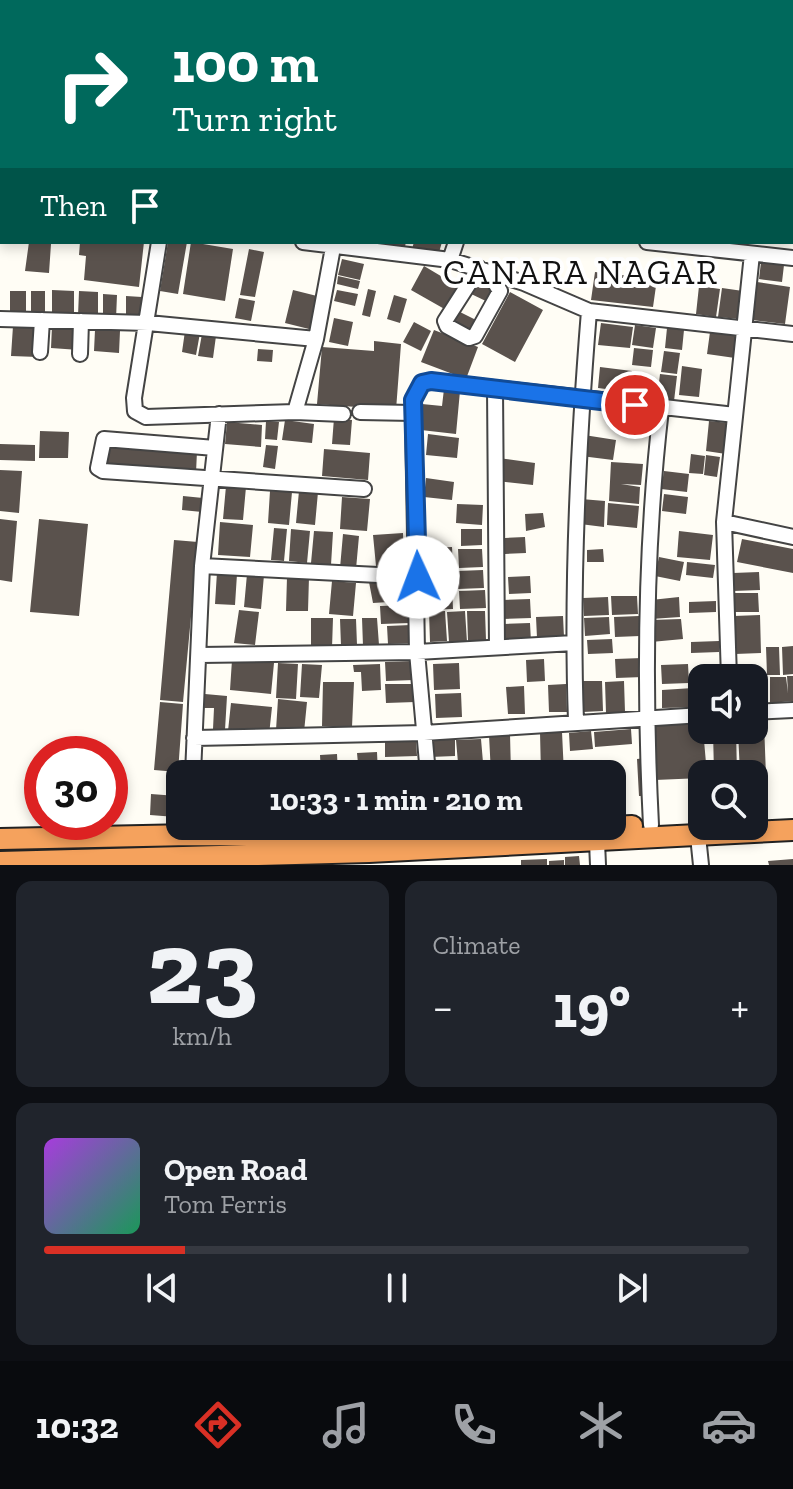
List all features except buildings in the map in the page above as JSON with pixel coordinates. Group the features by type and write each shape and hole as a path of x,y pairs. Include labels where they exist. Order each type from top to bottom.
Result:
{"highway":[{"path":"768,820 793,819"},
{"path":"626,826 688,828"},
{"path":"768,830 793,830"},
{"path":"0,839 166,831"},
{"path":"0,862 338,859 597,842 688,831"}],"street":[{"path":"159,244 134,398 135,411 146,417 295,412 343,414"},
{"path":"295,412 316,339 333,244 450,260 498,274 589,311 793,334"},
{"path":"450,260 455,244"},
{"path":"664,244 752,254 786,252"},
{"path":"729,664 724,522 752,254"},
{"path":"479,268 445,321 447,326 469,338 475,336 500,291 495,283 498,274"},
{"path":"576,721 574,643 582,398 589,311"},
{"path":"0,319 148,323 316,339"},
{"path":"40,352 42,320"},
{"path":"80,354 81,321"},
{"path":"427,760 417,652 413,413 413,400 422,383 431,381 735,415"},
{"path":"495,388 497,647"},
{"path":"651,825 646,718 653,482 661,409"},
{"path":"360,412 413,413"},
{"path":"193,760 202,566 219,414"},
{"path":"215,448 108,439 101,445 98,468 103,471 364,489"},
{"path":"724,522 793,537"},
{"path":"202,566 418,577"},
{"path":"200,655 417,652 574,643"},
{"path":"768,711 793,710"},
{"path":"194,738 424,733 688,716"},
{"path":"700,840 701,865"},
{"path":"597,842 598,865"}],"district":[{"name":"CANARA NAGAR","path":"581,272"}],"route":[{"path":"418,577 413,400 422,383 431,381 635,405"}]}
